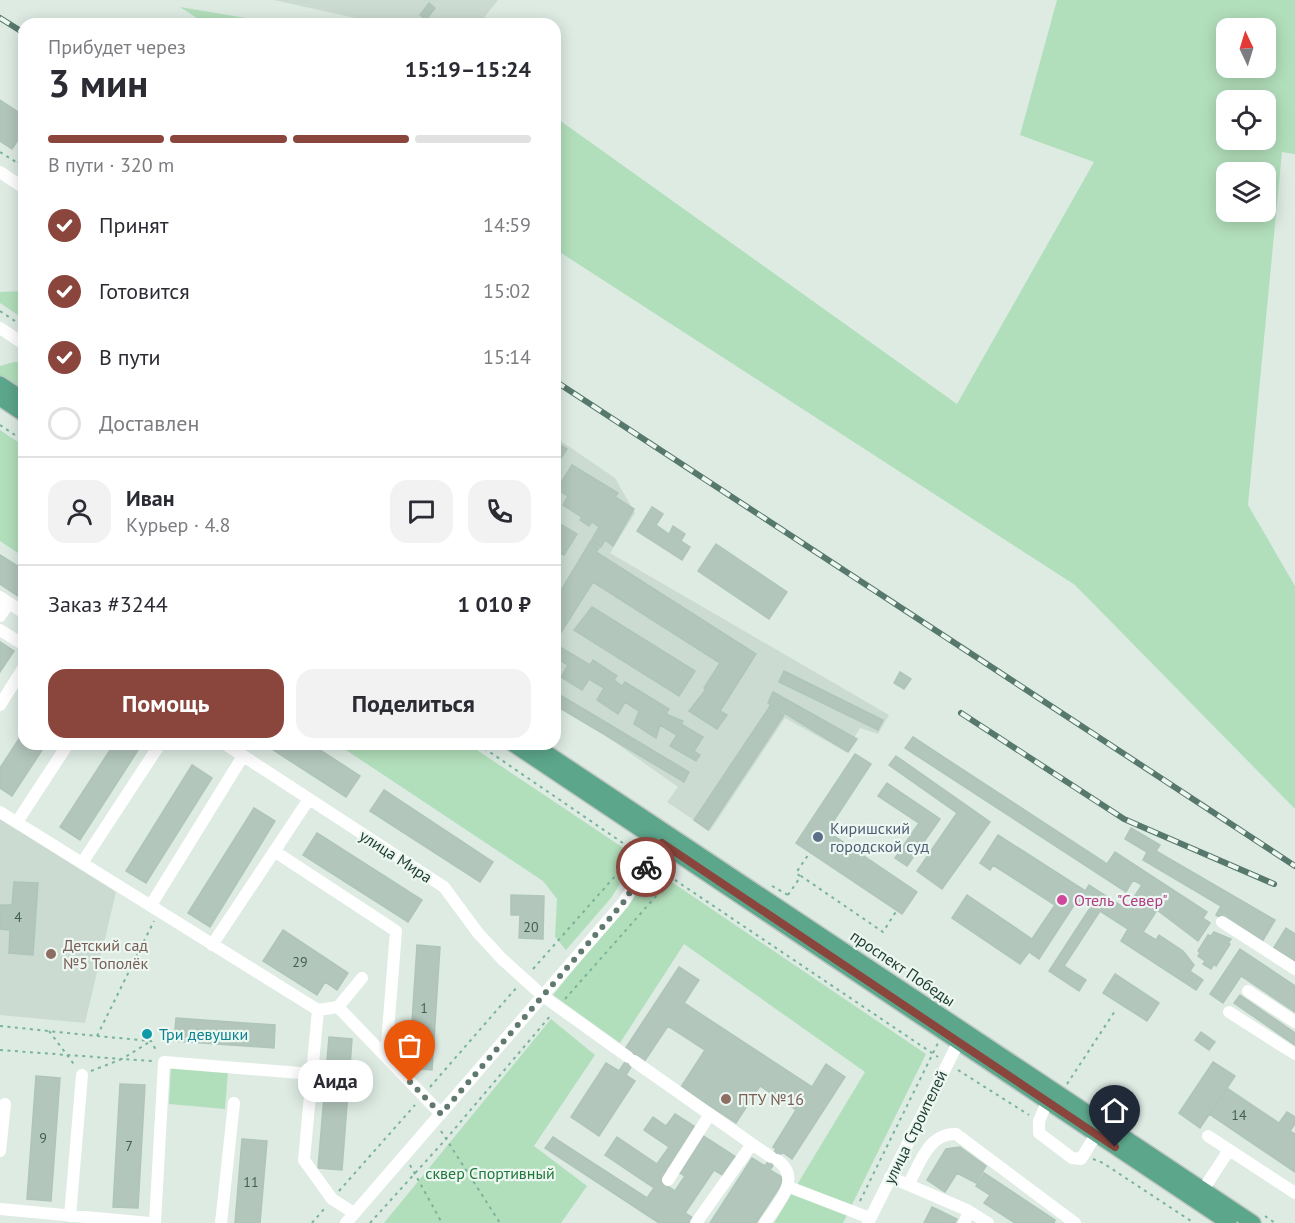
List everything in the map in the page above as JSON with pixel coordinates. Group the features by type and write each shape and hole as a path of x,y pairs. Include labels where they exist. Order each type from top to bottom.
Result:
{"main road":[{"path":"0,384 18,396"},
{"path":"0,398 18,410"},
{"name":"проспект Победы","path":"523,750 664,838 1099,1129 1229,1223"},
{"name":"проспект Победы","path":"540,750 944,1034 961,1037 1047,1102 1099,1129 1203,1190 1252,1223"}],"street":[{"path":"0,172 18,184"},
{"path":"0,328 18,341"},
{"path":"0,616 4,600 18,609"},
{"path":"0,630 18,641"},
{"path":"0,705 18,676"},
{"path":"17,822 64,750"},
{"path":"82,863 156,750"},
{"name":"улица Мира","path":"234,750 444,887 478,933 543,996 786,1166 790,1176 789,1187"},
{"path":"155,908 243,756"},
{"path":"212,945 309,799"},
{"path":"0,812 318,1010 338,1007 362,978"},
{"path":"318,1010 304,1160 332,1199 350,1218 623,903 664,838"},
{"path":"274,851 396,931 386,1056"},
{"path":"1222,922 1295,969"},
{"path":"1248,991 1295,1022"},
{"path":"338,1007 423,1095 438,1118"},
{"path":"1229,1012 1295,1054"},
{"name":"улица Строителей","path":"869,1220 961,1037"},
{"path":"155,1223 164,1062 312,1074"},
{"path":"70,1216 82,1075"},
{"path":"1047,1102 1039,1121 1039,1133 1072,1158 1081,1159 1099,1129"},
{"path":"221,1223 234,1103"},
{"path":"0,1151 4,1104"},
{"path":"668,1180 710,1114"},
{"path":"908,1185 932,1142 939,1136 956,1134 1076,1223"},
{"path":"1208,1136 1295,1193"},
{"path":"696,1223 752,1144"},
{"path":"1203,1190 1230,1150"},
{"path":"890,1177 966,1217 988,1223"},
{"path":"765,1223 789,1187 855,1212 869,1220"},
{"path":"0,1209 150,1223"}],"path":[{"path":"0,152 18,163"},
{"path":"0,311 18,323"},
{"path":"0,425 18,437"},
{"path":"312,1223 616,875 630,848 487,750"},
{"path":"810,852 796,873 883,932 897,910"},
{"path":"788,895 801,876"},
{"path":"370,1223 672,878 931,1053"},
{"path":"97,1036 155,908"},
{"path":"1067,1084 1114,1011"},
{"path":"0,1026 151,1041"},
{"path":"49,1031 82,1075 122,1059 151,1041"},
{"path":"855,1212 931,1053 944,1034"},
{"path":"151,1041 164,1062"},
{"path":"0,1050 164,1062"},
{"path":"965,1074 1039,1121"},
{"path":"438,1118 446,1138 500,1223"},
{"path":"405,1155 442,1223"},
{"path":"1081,1159 1103,1163 1194,1223"}],"shaded area":[{"path":"274,0 498,0 484,18 355,18"},
{"path":"561,441 615,478 635,513 610,553 889,715 878,734 860,728 846,752 785,718 710,831 667,802 678,787 561,704"},
{"name":"Детский сад №5 Тополёк","path":"0,819 116,892 85,1023 0,1015"}],"green space":[{"path":"1057,0 1295,0 1295,154 1282,152 1276,214 1276,162 1216,162 1216,222 1275,222 1248,505 1295,586 1295,809 1075,585 561,253 561,121 957,404 1094,162 1020,135"},
{"path":"180,7 245,18 197,18"},
{"path":"18,291 18,315 0,303 0,292"},
{"path":"18,362 18,391 0,379 0,366"},
{"path":"0,430 18,442 18,553 0,541"},
{"path":"346,750 477,750 637,857 611,898 566,950 555,937 557,899 543,881"},
{"path":"654,870 926,1054 843,1223 774,1223 865,1072 684,944 620,1043 553,995"},
{"name":"сквер Спортивный","path":"551,1019 595,1055 534,1146 587,1186 561,1223 384,1223"},
{"path":"171,1067 228,1071 225,1109 169,1104"}],"building":[{"path":"429,3 435,8 428,18 420,15"},
{"path":"0,100 18,112 18,140 12,149 0,141"},
{"path":"561,446 567,449 561,458"},
{"path":"572,465 618,493 615,497 634,509 613,546 605,540 601,547 591,541 599,527 592,522 589,526 580,520 582,517 563,505 568,496 561,492 561,483"},
{"path":"652,507 663,514 656,525 669,534 673,526 685,534 681,541 690,547 682,560 637,531"},
{"path":"561,525 577,534 564,555 561,553"},
{"path":"590,542 599,548 596,552 756,654 720,711 727,715 717,729 689,711 706,689 704,688 720,663 593,582 561,633 561,591"},
{"path":"716,544 787,592 769,619 698,571"},
{"path":"0,555 18,566 18,596 0,584"},
{"path":"592,607 695,671 679,696 574,630"},
{"path":"0,642 14,651 0,672"},
{"path":"561,648 590,665 593,660 617,676 614,680 622,686 625,682 669,709 666,714 683,721 681,724 703,737 694,751 700,755 696,761 670,746 677,735 660,725 656,738 634,724 639,711 625,702 618,714 597,700 604,688 589,679 582,690 561,677 568,665 561,661"},
{"path":"784,671 883,720 878,730 779,682"},
{"path":"900,672 911,679 904,689 894,683"},
{"path":"773,692 857,739 848,752 768,703"},
{"path":"561,696 689,772 684,782 561,709"},
{"path":"770,706 784,715 708,830 694,820"},
{"path":"913,737 1107,864 1115,852 1207,912 1203,918 1210,923 1198,941 1157,910 1143,932 1156,940 1159,935 1183,951 1194,965 1190,971 1203,980 1196,990 1121,941 1128,929 1100,911 1064,966 1086,980 1079,991 1049,971 1090,908 1079,901 1089,885 1126,909 1142,885 1133,880 1126,892 905,748"},
{"path":"18,740 18,750 42,750 12,796 0,788 0,768"},
{"path":"110,750 138,750 80,840 60,827"},
{"path":"273,750 320,750 360,776 346,797"},
{"name":"Киришский городской суд","path":"855,754 871,764 827,831 917,892 902,914 796,843"},
{"path":"896,756 990,822 942,889 917,871 957,813 889,765"},
{"path":"192,765 212,778 146,883 126,871"},
{"path":"887,783 940,819 907,866 895,858 919,823 878,796"},
{"path":"384,790 493,862 480,882 370,811"},
{"path":"254,808 275,821 210,927 188,913"},
{"path":"1131,828 1160,845 1156,851 1275,920 1262,942 1216,915 1221,906 1143,860 1147,852 1125,839"},
{"path":"317,833 422,900 408,922 303,855"},
{"name":"Отель \"Север\"","path":"998,835 1084,890 1039,959 1029,952 1020,964 952,918 967,895 1032,939 1055,905 993,865 990,870 980,863"},
{"path":"14,882 38,883 33,955 9,953 10,930 0,929 0,905 12,905"},
{"path":"511,895 544,896 543,939 519,938 520,915 511,915"},
{"path":"1286,928 1295,934 1295,963 1273,949"},
{"path":"283,930 348,973 337,990 325,982 317,995 263,961"},
{"path":"1214,932 1231,939 1216,966 1214,964 1211,969 1203,964 1205,961 1198,956 1200,953 1198,951 1208,935 1211,936"},
{"path":"417,945 440,947 432,1070 409,1068"},
{"path":"1240,949 1295,986 1295,1012 1241,976 1223,1003 1210,994"},
{"name":"ПТУ №16","path":"679,967 699,980 684,1003 812,1087 826,1064 845,1077 792,1159 782,1152 770,1170 785,1179 756,1223 710,1223 752,1158 765,1166 776,1149 773,1147 796,1110 760,1086 736,1123 681,1087 705,1050 668,1026 644,1062 637,1057 626,1075 635,1081 599,1136 571,1117 606,1063 619,1071 631,1053 625,1049"},
{"path":"1115,974 1159,1003 1147,1021 1103,993"},
{"path":"1240,995 1295,1033 1295,1045 1234,1003"},
{"path":"176,1018 275,1025 274,1048 174,1041"},
{"path":"1201,1032 1215,1042 1209,1050 1195,1040"},
{"path":"329,1037 352,1039 342,1170 318,1168"},
{"path":"1213,1062 1235,1076 1227,1088 1279,1123 1287,1112 1295,1117 1295,1124 1290,1131 1295,1134 1295,1172 1209,1114 1200,1128 1179,1113"},
{"path":"1213,1062 1235,1076 1200,1128 1179,1113"},
{"path":"36,1076 60,1078 51,1201 27,1199"},
{"path":"120,1084 145,1085 138,1208 113,1207"},
{"path":"675,1114 697,1128 661,1182 675,1191 685,1176 678,1172 702,1135 736,1157 724,1176 714,1170 685,1213 693,1218 690,1223 659,1223 545,1148 553,1137 647,1198 654,1188 605,1155 617,1137 657,1164 669,1147 644,1130 653,1117 666,1126"},
{"path":"242,1139 267,1141 260,1223 235,1223"},
{"path":"960,1147 986,1166 976,1183 957,1173 945,1192 927,1180 946,1149"},
{"path":"984,1173 1055,1220 1054,1223 1015,1223 984,1203 990,1195 976,1186"},
{"path":"932,1207 957,1219 955,1223 924,1223"}],"railway":[{"path":"0,18 18,29"},
{"path":"561,385 1295,866"},
{"path":"961,713 1124,819 1274,884"}],"way so far":[{"path":"410,1082 441,1114 623,903 646,867"}],"place":[{"name":"Киришский городской суд","path":"818,837"},
{"name":"Отель \"Север\"","path":"1062,900"},
{"name":"Детский сад №5 Тополёк","path":"51,954"},
{"name":"Три девушки","path":"147,1034"},
{"name":"Аида","path":"410,1082"},
{"name":"ПТУ №16","path":"726,1099"}],"route":[{"path":"646,867 662,843 1115,1147"}]}
